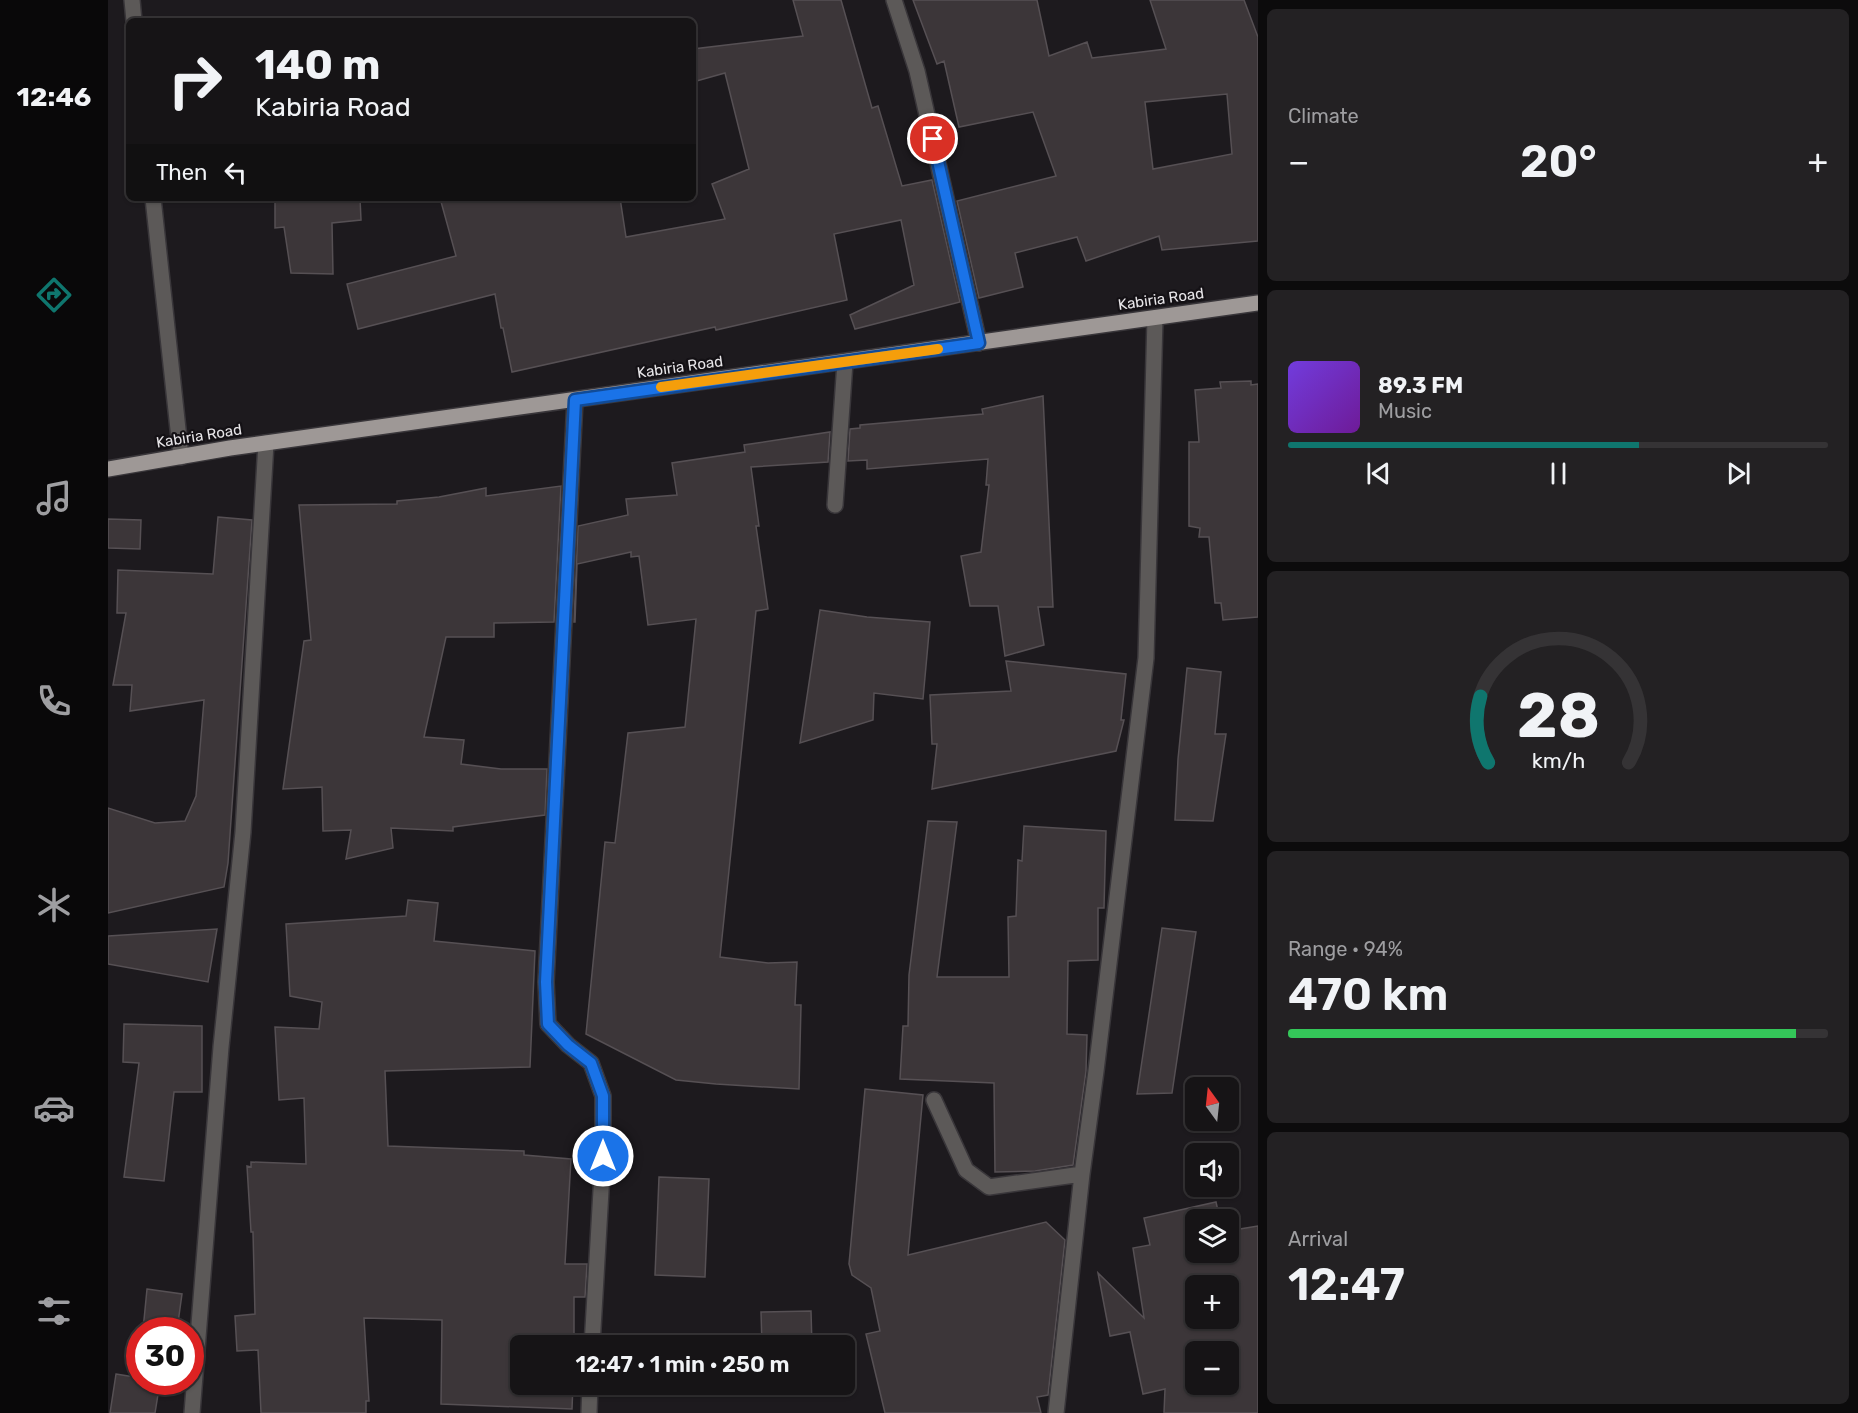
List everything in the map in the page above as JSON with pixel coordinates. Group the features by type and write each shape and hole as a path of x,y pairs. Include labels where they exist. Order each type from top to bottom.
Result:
{"main road":[{"name":"Kabiria Road","path":"108,469 266,443 1258,303"}],"street":[{"path":"132,0 134,18"},
{"path":"894,0 917,71 979,343"},
{"path":"153,201 181,457"},
{"path":"1056,1413 1082,1174 1146,658 1155,318"},
{"path":"836,505 845,362"},
{"path":"575,400 546,982 548,1024 568,1045 591,1063 603,1096 603,1156 593,1335"},
{"path":"192,1413 221,1047 243,832 266,443"},
{"path":"934,1100 966,1170 989,1187 1082,1174"},
{"path":"589,1413 590,1395"}],"building":[{"path":"793,0 841,0 872,108 878,106 902,186 932,180 960,302 855,329 850,315 914,285 901,220 834,234 847,300 716,330 715,327 512,372 495,294 358,329 347,284 456,256 441,201 620,201 626,237 725,219 712,184 749,169 725,73 696,81 696,49 803,36"},
{"path":"913,0 1037,0 1049,56 1087,42 1092,58 1166,49 1150,0 1244,0 1258,37 1258,241 1162,250 1159,236 1086,261 1077,237 1015,253 1023,287 979,298 957,201 1056,176 1033,112 959,127 944,61 937,64","holes":["1227,94 1232,154 1153,169 1145,102"]},
{"path":"275,201 360,201 361,220 332,223 333,274 291,273 284,227 275,228"},
{"path":"1251,381 1251,385 1258,384 1258,617 1223,620 1221,603 1215,603 1209,537 1199,537 1200,528 1189,526 1189,442 1199,442 1195,390 1221,388 1220,382"},
{"path":"1043,396 1053,607 1038,607 1044,645 1005,656 998,606 970,606 961,556 981,552 989,485 986,485 988,459 867,469 867,460 848,461 850,429 860,428 860,425 983,414 982,409"},
{"path":"830,432 828,462 751,467 759,526 756,526 768,609 756,611 720,957 768,963 797,962 795,1005 801,1005 799,1089 676,1080 586,1034 605,842 615,843 628,733 685,727 696,619 648,625 639,556 631,557 631,552 577,564 574,622 578,526 628,515 626,499 677,495 672,463 745,452 744,445"},
{"path":"561,486 554,622 494,623 494,637 446,637 424,737 464,740 461,764 501,769 547,769 545,815 453,827 453,831 391,828 393,848 346,859 351,830 323,831 322,787 283,789 304,641 311,640 299,505 397,504 397,501 439,497 486,488 486,496"},
{"path":"218,517 252,520 228,863 224,887 108,913 108,808 155,823 185,821 196,796 204,700 130,711 132,685 113,685 126,613 117,613 118,570 213,574"},
{"path":"108,519 141,520 140,549 108,548"},
{"path":"820,610 867,617 930,622 923,699 874,693 873,720 800,743"},
{"path":"1006,661 1126,674 1121,720 1124,720 1116,751 932,789 937,744 932,744 930,695 1011,691"},
{"path":"1187,668 1221,672 1215,734 1226,734 1213,821 1175,820 1178,759"},
{"path":"928,821 957,822 937,977 1009,977 1008,917 1016,916 1018,860 1022,861 1024,826 1106,831 1104,908 1098,908 1098,960 1068,961 1067,1034 1087,1035 1086,1071 1073,1165 1035,1171 995,1172 994,1083 900,1079 903,1026 908,1026 909,975"},
{"path":"408,900 438,903 434,941 535,951 530,1067 385,1071 388,1146 524,1151 524,1155 571,1159 565,1264 587,1264 585,1297 574,1297 574,1335 510,1335 510,1395 573,1395 572,1409 441,1404 442,1320 364,1318 369,1401 366,1401 366,1413 261,1413 258,1350 237,1351 235,1316 255,1314 253,1232 251,1232 247,1166 251,1167 251,1162 306,1164 304,1098 279,1100 275,1027 319,1029 322,1002 290,996 286,924 406,916"},
{"path":"1162,928 1196,932 1172,1093 1137,1094"},
{"path":"217,929 208,982 108,964 108,936"},
{"path":"124,1024 202,1026 202,1092 174,1092 164,1181 124,1177 139,1063 123,1062"},
{"path":"865,1089 923,1095 908,1255 1046,1222 1065,1240 1048,1395 1037,1397 1041,1413 885,1413 866,1334 880,1331 871,1288 852,1275 849,1264"},
{"path":"659,1177 709,1179 705,1277 655,1275"},
{"path":"1216,1202 1218,1209 1185,1209 1185,1263 1239,1263 1239,1229 1258,1226 1258,1413 1164,1413 1165,1389 1143,1394 1130,1332 1110,1336 1098,1273 1144,1318 1133,1248 1150,1245 1144,1218"},
{"path":"147,1289 182,1294 179,1317 144,1317"},
{"path":"811,1311 812,1335 762,1335 761,1312"},
{"path":"116,1374 126,1376 126,1395 158,1395 155,1413 110,1413"}],"slow traffic":[{"path":"661,387 938,349"}],"route":[{"path":"603,1156 603,1096 591,1063 568,1045 548,1024 546,982 575,400 979,343 933,139"}]}
